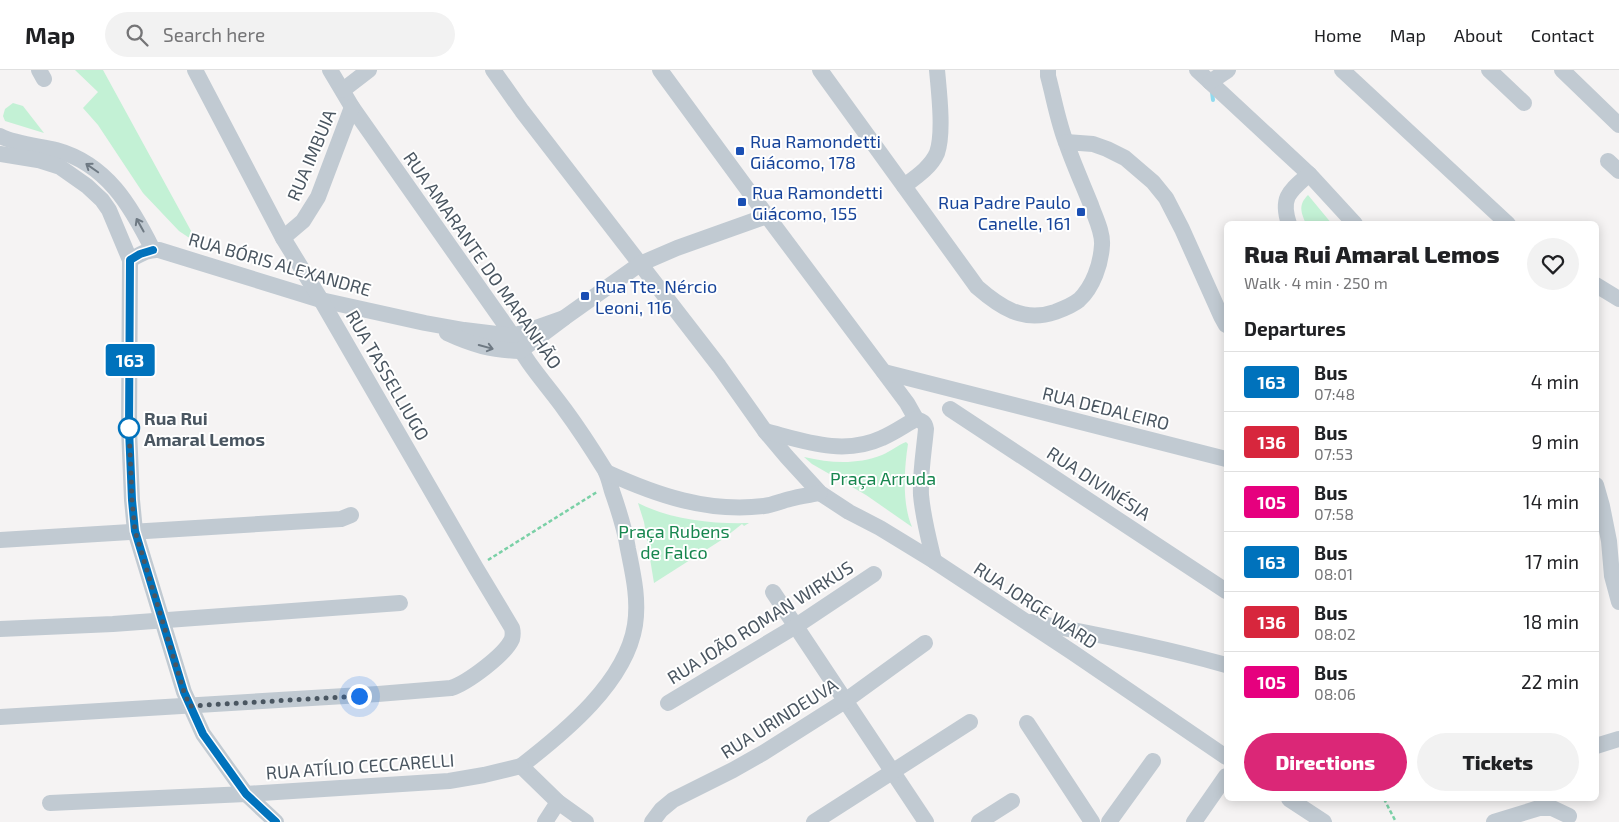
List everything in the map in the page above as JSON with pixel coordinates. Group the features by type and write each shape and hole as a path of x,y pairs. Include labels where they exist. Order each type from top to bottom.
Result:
{"street":[{"name":"RUA TASSELLIUGO","path":"190,706 451,688 461,685 489,664 508,645 513,636 512,628 283,238 195,70"},
{"name":"RUA AMARANTE DO MARANHÃO","path":"330,70 352,107 512,336 520,352 565,410 606,472 624,527 636,598 635,624 630,646 620,666 594,702 558,737 521,766"},
{"name":"RUA IMBUIA","path":"343,90 369,70"},
{"name":"RUA JORGE WARD","path":"493,70 522,111 719,366 765,431 820,493 934,561 1224,756"},
{"path":"660,70 920,422 926,433 921,471 921,494 934,561"},
{"path":"820,70 977,286 994,302 1013,312 1029,316 1047,314 1062,309 1078,300 1090,287 1098,266 1102,244 1098,224 1066,142 1048,70"},
{"path":"904,186 927,167 936,153 940,130 937,70"},
{"path":"1197,70 1309,174 1352,221"},
{"path":"1210,82 1228,70"},
{"path":"1342,70 1505,221"},
{"path":"1489,70 1524,103"},
{"path":"1562,70 1619,125"},
{"name":"RUA IMBUIA","path":"283,238 303,221 318,197 352,107"},
{"path":"0,136 75,157 92,167 115,187 127,201 153,250 140,254 130,260"},
{"path":"1066,142 1092,144 1107,149 1125,158 1153,182 1166,198 1182,229 1224,321"},
{"path":"0,154 38,160 60,166 87,186 110,210 130,260 129,429 135,531 184,692 203,734 246,794 276,822"},
{"path":"1288,221 1285,210 1286,201 1291,190 1309,174"},
{"path":"110,210 127,201"},
{"path":"520,352 640,264 677,248 767,216"},
{"name":"RUA BÓRIS ALEXANDRE","path":"153,250 168,252 321,300 425,323 512,336"},
{"path":"1599,287 1619,299"},
{"path":"512,336 564,318"},
{"name":"RUA BÓRIS ALEXANDRE","path":"425,323 484,347 520,352"},
{"name":"RUA DEDALEIRO","path":"884,372 1224,458"},
{"path":"765,431 823,446 849,447 882,438 976,396"},
{"name":"RUA DIVINÉSIA","path":"950,408 1224,590"},
{"path":"606,472 648,491 701,505 747,508 766,506 792,498 820,493"},
{"path":"1599,496 1614,555 1612,576 1619,602"},
{"path":"0,540 135,531 217,528 341,519 351,515"},
{"name":"RUA JOÃO ROMAN WIRKUS","path":"668,703 796,626 874,574"},
{"path":"773,592 926,822"},
{"path":"0,629 113,624 400,603"},
{"path":"1024,621 1101,635 1224,663"},
{"name":"RUA URINDEUVA","path":"652,822 661,810 673,800 733,770 845,701 925,644"},
{"path":"0,717 190,706"},
{"path":"814,822 970,722"},
{"path":"1027,723 1092,822"},
{"path":"1599,745 1619,739"},
{"path":"1109,822 1153,761"},
{"path":"521,766 558,802 586,822"},
{"name":"RUA ATÍLIO CECCARELLI","path":"50,803 246,794 449,780 484,776 521,766"},
{"path":"1194,822 1224,779"},
{"path":"979,822 1012,801"},
{"path":"1292,801 1322,821"},
{"path":"1565,801 1570,819"},
{"path":"545,822 558,802"},
{"path":"1494,822 1545,804 1570,819"}],"path":[{"path":"476,568 598,491 606,472"},
{"path":"1385,801 1396,822"}],"green space":[{"path":"75,70 103,70 196,240 179,231 143,193 98,125 83,108 98,92"},
{"path":"13,103 23,106 44,133 5,121 3,116 5,109"},
{"path":"1308,195 1330,221 1305,221 1301,209"},
{"name":"Praça Arruda","path":"906,442 908,444 905,497 912,527 866,495 812,464 804,457 824,461 853,462 882,455"},
{"name":"Praça Rubens de Falco","path":"638,503 651,509 692,520 720,523 749,523 744,526 742,524 723,539 654,583 644,522"}],"waterway":[{"path":"1212,92 1213,100"}],"bus line":[{"name":"163","path":"153,250 140,254 130,260 129,429 135,531 184,692 195,718 203,734 246,794 276,822"}],"place":[{"name":"Rua Ramondetti Giácomo, 178","path":"740,151"},
{"name":"Rua Ramondetti Giácomo, 155","path":"742,202"},
{"name":"Rua Padre Paulo Canelle, 161","path":"1081,212"},
{"name":"Rua Tte. Nércio Leoni, 116","path":"585,296"},
{"name":"Rua Rui Amaral Lemos","path":"129,428"}],"route":[{"path":"129,428 135,531 184,692 190,706 359,696"}]}
